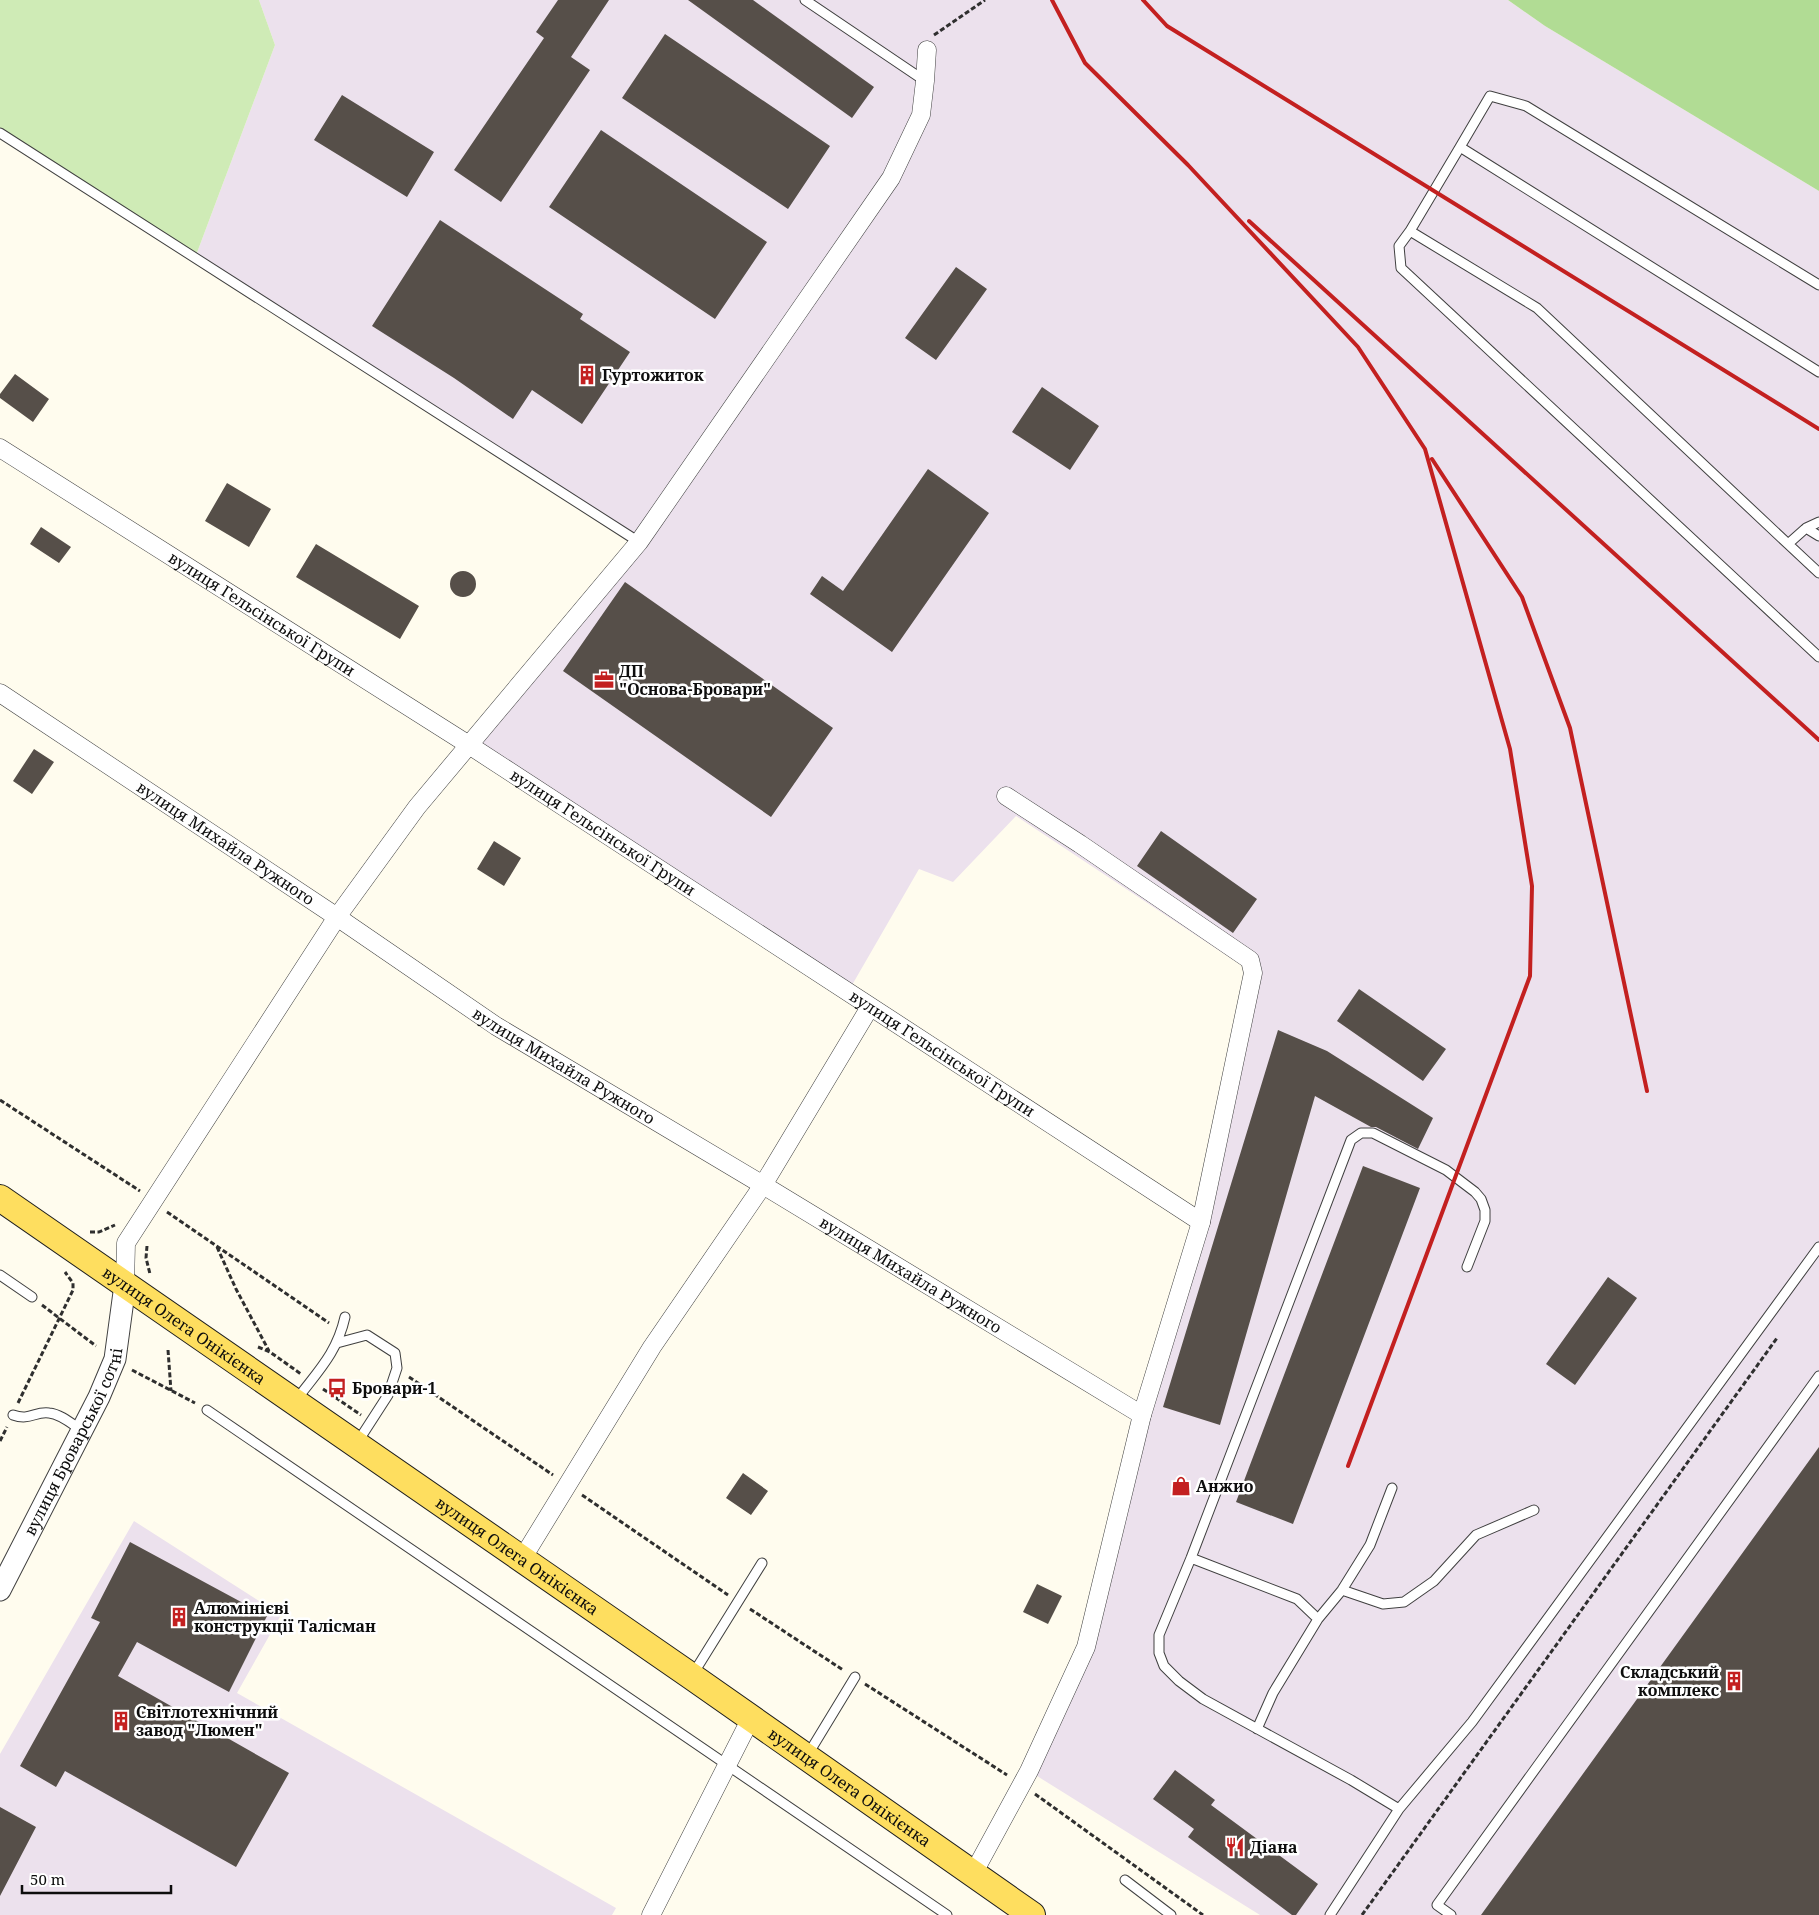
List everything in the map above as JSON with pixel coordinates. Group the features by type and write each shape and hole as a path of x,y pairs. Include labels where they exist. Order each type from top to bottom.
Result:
{"main road":[{"name":"вулиця Олега Онікієнка","path":"0,1198 752,1718 1032,1915"}],"street":[{"path":"125,1285 126,1243 337,917 417,807 638,542 891,178 920,115 925,81 926,50"},
{"name":"вулиця Гельсінської Групи","path":"0,448 469,745 1201,1222"},
{"name":"вулиця Михайла Ружного","path":"0,693 337,917 496,1026 763,1185 1142,1415"},
{"path":"973,1874 1022,1784 1086,1647 1142,1415 1201,1222 1253,973 1250,960 1006,796"},
{"path":"522,1559 652,1348 763,1185 870,1007"},
{"name":"вулиця Броварської сотні","path":"1,1587 99,1397 115,1358 125,1285"},
{"path":"651,1915 752,1718"}],"lane":[{"path":"806,0 925,81"},
{"path":"1819,285 1526,106 1490,96 1410,231 1399,246 1401,268 1819,657"},
{"path":"0,133 638,542"},
{"path":"1460,147 1819,372"},
{"path":"1410,231 1537,308 1819,573"},
{"path":"1788,544 1806,528 1819,522"},
{"path":"1806,528 1819,536"},
{"path":"1399,1810 1352,1780 1202,1699 1164,1666 1159,1653 1159,1635 1191,1558 1350,1140 1361,1133 1372,1132 1446,1170 1475,1192 1481,1199 1485,1210 1485,1221 1467,1267"},
{"path":"1330,1915 1399,1810 1472,1722 1818,1252"},
{"path":"0,1275 32,1297"},
{"path":"295,1402 334,1350 342,1332 345,1316"},
{"path":"337,1343 367,1335 395,1353 397,1368 388,1395 357,1444"},
{"path":"1451,1915 1438,1905 1819,1376"},
{"path":"207,1410 728,1764 946,1915"},
{"path":"13,1415 23,1418 48,1412 59,1416 82,1431"},
{"path":"1257,1729 1273,1693 1318,1620 1342,1590 1370,1545 1392,1488"},
{"path":"1342,1590 1383,1604 1404,1602 1434,1581 1476,1535 1534,1510"},
{"path":"1191,1558 1296,1599 1318,1620"},
{"path":"691,1676 762,1563"},
{"path":"807,1757 856,1677"},
{"path":"1125,1880 1171,1915"}],"path":[{"path":"926,50 928,39 985,0"},
{"path":"0,1100 141,1192 136,1198"},
{"path":"160,1217 165,1210 342,1332"},
{"path":"87,1232 99,1232 116,1224"},
{"path":"146,1258 148,1244"},
{"path":"217,1246 236,1289 270,1352"},
{"path":"0,1441 73,1290 73,1283 62,1268"},
{"path":"32,1297 96,1346"},
{"path":"1362,1915 1777,1338"},
{"path":"168,1350 171,1391"},
{"path":"397,1368 738,1602 1022,1784 1203,1915"},
{"path":"131,1370 207,1410"}],"shaded area":[{"path":"259,0 1508,0 1545,26 1819,191 1819,1915 1260,1915 1029,1771 1086,1647 1201,1222 1253,973 1016,816 953,882 919,869 848,992 469,745 638,542 195,258 275,45"},
{"path":"134,1521 281,1615 237,1693 616,1908 612,1915 0,1915 0,1754"}],"green space":[{"path":"0,0 259,0 275,45 195,258 0,133"},
{"path":"1508,0 1819,0 1819,191 1545,26"}],"building":[{"path":"558,0 609,0 571,57 590,70 501,202 454,170 544,38 536,32"},
{"path":"688,0 753,0 874,87 852,118"},
{"path":"665,34 830,146 788,209 622,98"},
{"path":"342,95 434,152 407,197 314,140"},
{"path":"601,130 767,242 715,319 549,207"},
{"path":"440,220 583,314 580,319 630,352 582,424 532,390 513,419 454,378 372,326"},
{"path":"956,267 987,289 936,360 905,338"},
{"path":"15,374 49,399 33,422 0,398 0,394"},
{"path":"1042,387 1099,426 1070,470 1012,432"},
{"path":"928,469 989,513 892,652 810,594 822,576 843,591"},
{"path":"227,483 271,509 249,547 205,521"},
{"path":"41,527 71,547 59,563 30,544"},
{"path":"316,544 419,606 400,639 296,577"},
{"path":"463,571 472,575 476,584 472,593 463,597 454,593 450,584 454,575"},
{"path":"625,582 833,728 771,817 563,671"},
{"path":"34,749 54,762 32,794 13,781"},
{"path":"1161,831 1257,899 1233,933 1137,866"},
{"path":"494,841 521,858 504,886 477,869"},
{"path":"1359,989 1446,1049 1423,1081 1337,1021"},
{"path":"1278,1030 1327,1051 1433,1118 1418,1149 1376,1127 1371,1127 1315,1096 1220,1425 1163,1407"},
{"path":"1363,1166 1420,1188 1293,1524 1236,1502"},
{"path":"1608,1277 1637,1298 1575,1385 1546,1364"},
{"name":"Складський комплекс","path":"1819,1447 1819,1915 1481,1915"},
{"path":"743,1473 768,1491 751,1515 726,1498"},
{"name":"Світлотехнічний завод \"Люмен\"","path":"130,1542 267,1616 229,1692 137,1642 118,1676 289,1773 236,1867 65,1771 56,1787 20,1766 100,1622 91,1618"},
{"path":"1037,1584 1062,1596 1048,1624 1023,1612"},
{"name":"Діана","path":"1175,1770 1215,1800 1211,1805 1318,1884 1296,1915 1292,1915 1188,1837 1194,1829 1153,1799"},
{"path":"0,1807 36,1827 0,1896"}],"railway":[{"path":"1052,0 1085,63 1188,165 1358,347 1425,449 1510,749 1532,886 1530,976 1348,1466"},
{"path":"1143,0 1167,26 1819,429"},
{"path":"1249,221 1819,740"},
{"path":"1432,459 1522,597 1570,728 1647,1091"}],"place":[{"name":"Гуртожиток","path":"587,375"},
{"name":"ДП \"Основа-Бровари\"","path":"604,680"},
{"name":"Бровари-1","path":"337,1388"},
{"name":"Анжио","path":"1181,1486"},
{"name":"Алюмінієві конструкції Талісман","path":"179,1617"},
{"name":"Складський комплекс","path":"1734,1681"},
{"name":"Світлотехнічний завод \"Люмен\"","path":"121,1721"},
{"name":"Діана","path":"1235,1847"}]}
